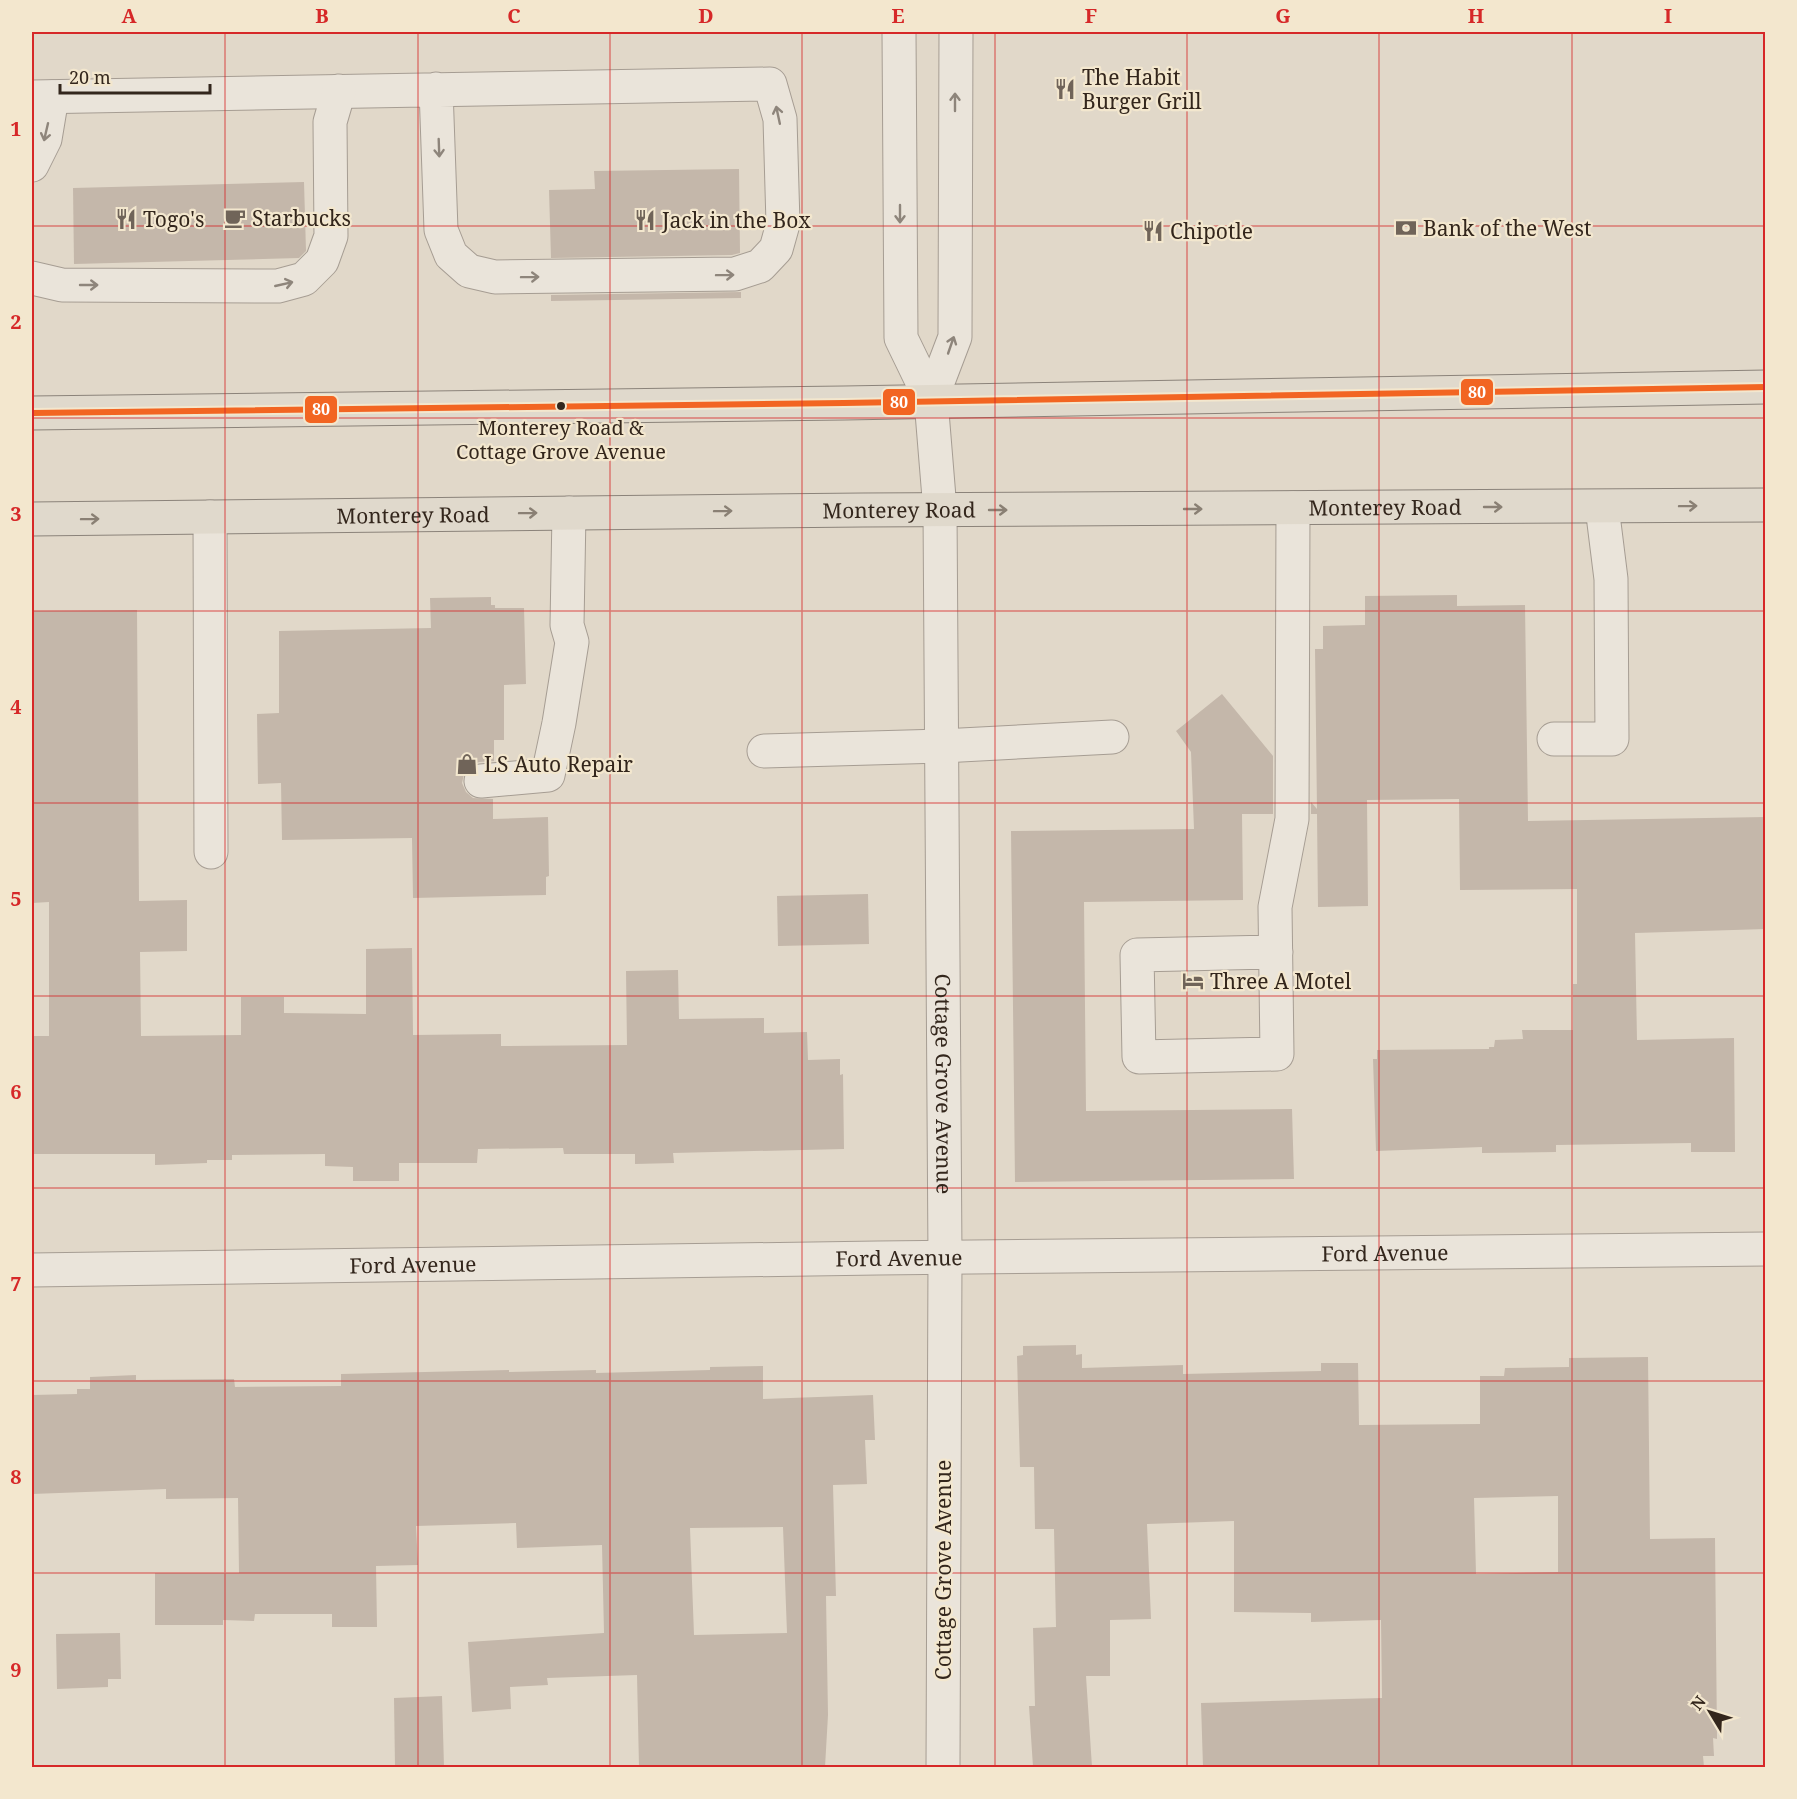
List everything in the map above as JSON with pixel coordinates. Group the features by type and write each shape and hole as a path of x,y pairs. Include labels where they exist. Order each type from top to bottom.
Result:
{"main road":[{"path":"32,413 1766,387"},
{"name":"Monterey Road","path":"32,519 1766,505"}],"street":[{"path":"899,32 900,338 931,400"},
{"path":"931,400 955,337 956,32"},
{"path":"32,165 45,139 42,97 436,89 770,84 780,119 783,224 776,249 760,266 735,274 495,277 469,271 451,255 441,230 436,89"},
{"path":"32,278 62,285 254,286 278,286 304,279 322,261 331,236 330,122 339,92"},
{"name":"Cottage Grove Avenue","path":"931,400 940,510 945,1257 943,1767"},
{"path":"1554,739 1612,739 1611,579 1602,507"},
{"path":"1276,952 1137,955 1138,1057 1277,1054 1276,952 1275,907 1292,819 1293,508"},
{"path":"481,781 548,775 572,642 567,625 569,513"},
{"path":"210,517 211,852"},
{"path":"764,751 942,746 1112,737"},
{"name":"Ford Avenue","path":"32,1270 945,1257 1766,1249"}],"building":[{"name":"Jack in the Box","path":"739,169 740,253 551,258 549,190 595,189 594,171"},
{"path":"304,182 306,251 299,258 74,264 73,188"},
{"path":"741,292 741,298 551,301 551,295"},
{"path":"1457,595 1457,606 1525,605 1528,821 1766,817 1766,929 1635,933 1637,1040 1734,1038 1735,1152 1691,1152 1691,1143 1556,1145 1556,1152 1482,1153 1482,1147 1376,1151 1373,1059 1377,1059 1377,1050 1489,1049 1489,1047 1494,1047 1495,1040 1523,1039 1522,1030 1573,1030 1573,984 1577,984 1577,889 1460,890 1459,799 1367,800 1368,906 1318,907 1317,814 1311,814 1311,802 1317,809 1315,649 1323,649 1323,626 1365,625 1365,596"},
{"path":"491,597 491,605 495,605 495,608 524,608 526,684 504,685 504,740 494,740 494,761 479,762 470,766 464,774 462,783 466,792 473,798 493,799 493,819 548,817 549,876 546,877 546,895 413,898 412,838 282,840 281,783 258,784 257,714 279,713 279,631 431,628 430,598"},
{"path":"137,610 139,901 187,900 187,951 140,952 141,1036 241,1035 241,997 284,997 284,1013 366,1014 366,949 412,948 413,1035 501,1034 501,1046 627,1045 626,971 678,970 679,1019 764,1018 764,1033 807,1032 808,1060 840,1059 840,1075 843,1074 844,1149 673,1153 674,1163 635,1164 635,1154 564,1154 563,1148 478,1149 477,1163 399,1163 399,1181 353,1181 353,1167 325,1166 325,1154 232,1155 232,1160 155,1165 155,1154 32,1154 32,1036 49,1036 49,902 32,903 32,611"},
{"path":"1222,694 1273,756 1273,814 1242,814 1243,900 1084,902 1086,1111 1292,1109 1294,1179 1015,1182 1011,831 1194,829 1191,752 1176,731"},
{"path":"868,894 869,944 778,946 777,896"},
{"path":"1076,1345 1076,1355 1082,1354 1082,1368 1183,1365 1183,1374 1321,1371 1321,1363 1358,1363 1359,1425 1480,1424 1480,1376 1504,1376 1505,1368 1569,1367 1569,1358 1648,1357 1650,1539 1715,1538 1717,1739 1713,1738 1714,1756 1703,1756 1704,1767 1203,1767 1201,1703 1382,1698 1381,1620 1311,1622 1311,1613 1234,1612 1234,1521 1147,1524 1151,1619 1110,1620 1110,1676 1086,1676 1092,1767 1033,1767 1029,1706 1035,1706 1033,1628 1056,1627 1054,1529 1035,1529 1034,1467 1020,1467 1017,1356 1023,1355 1023,1346","holes":["1558,1496 1558,1572 1476,1574 1474,1498"]},
{"path":"763,1366 763,1399 873,1395 875,1440 865,1440 867,1484 833,1485 836,1596 826,1596 828,1715 825,1767 639,1767 637,1675 547,1678 548,1685 510,1687 511,1709 472,1712 468,1642 604,1633 602,1545 517,1548 516,1523 416,1526 418,1565 376,1566 377,1627 332,1627 332,1614 255,1614 254,1621 223,1620 223,1625 155,1625 155,1573 239,1573 238,1498 166,1499 166,1489 32,1494 32,1395 77,1394 77,1389 90,1389 90,1377 136,1375 136,1380 234,1379 235,1387 341,1386 341,1374 509,1370 509,1372 596,1370 596,1373 710,1370 710,1367","holes":["783,1527 787,1633 694,1635 690,1528"]},
{"path":"120,1633 121,1679 108,1679 108,1687 57,1689 56,1634"},
{"path":"442,1696 444,1767 395,1767 394,1698"}],"transit line":[{"name":"80","path":"32,413 844,403 1766,387"}],"place":[{"name":"The Habit Burger Grill","path":"1065,89"},
{"name":"Starbucks","path":"235,218"},
{"name":"Togo's","path":"126,219"},
{"name":"Jack in the Box","path":"645,220"},
{"name":"Bank of the West","path":"1406,228"},
{"name":"Chipotle","path":"1153,231"},
{"name":"Monterey Road & Cottage Grove Avenue","path":"561,406"},
{"name":"LS Auto Repair","path":"467,764"},
{"name":"Three A Motel","path":"1193,981"}]}
